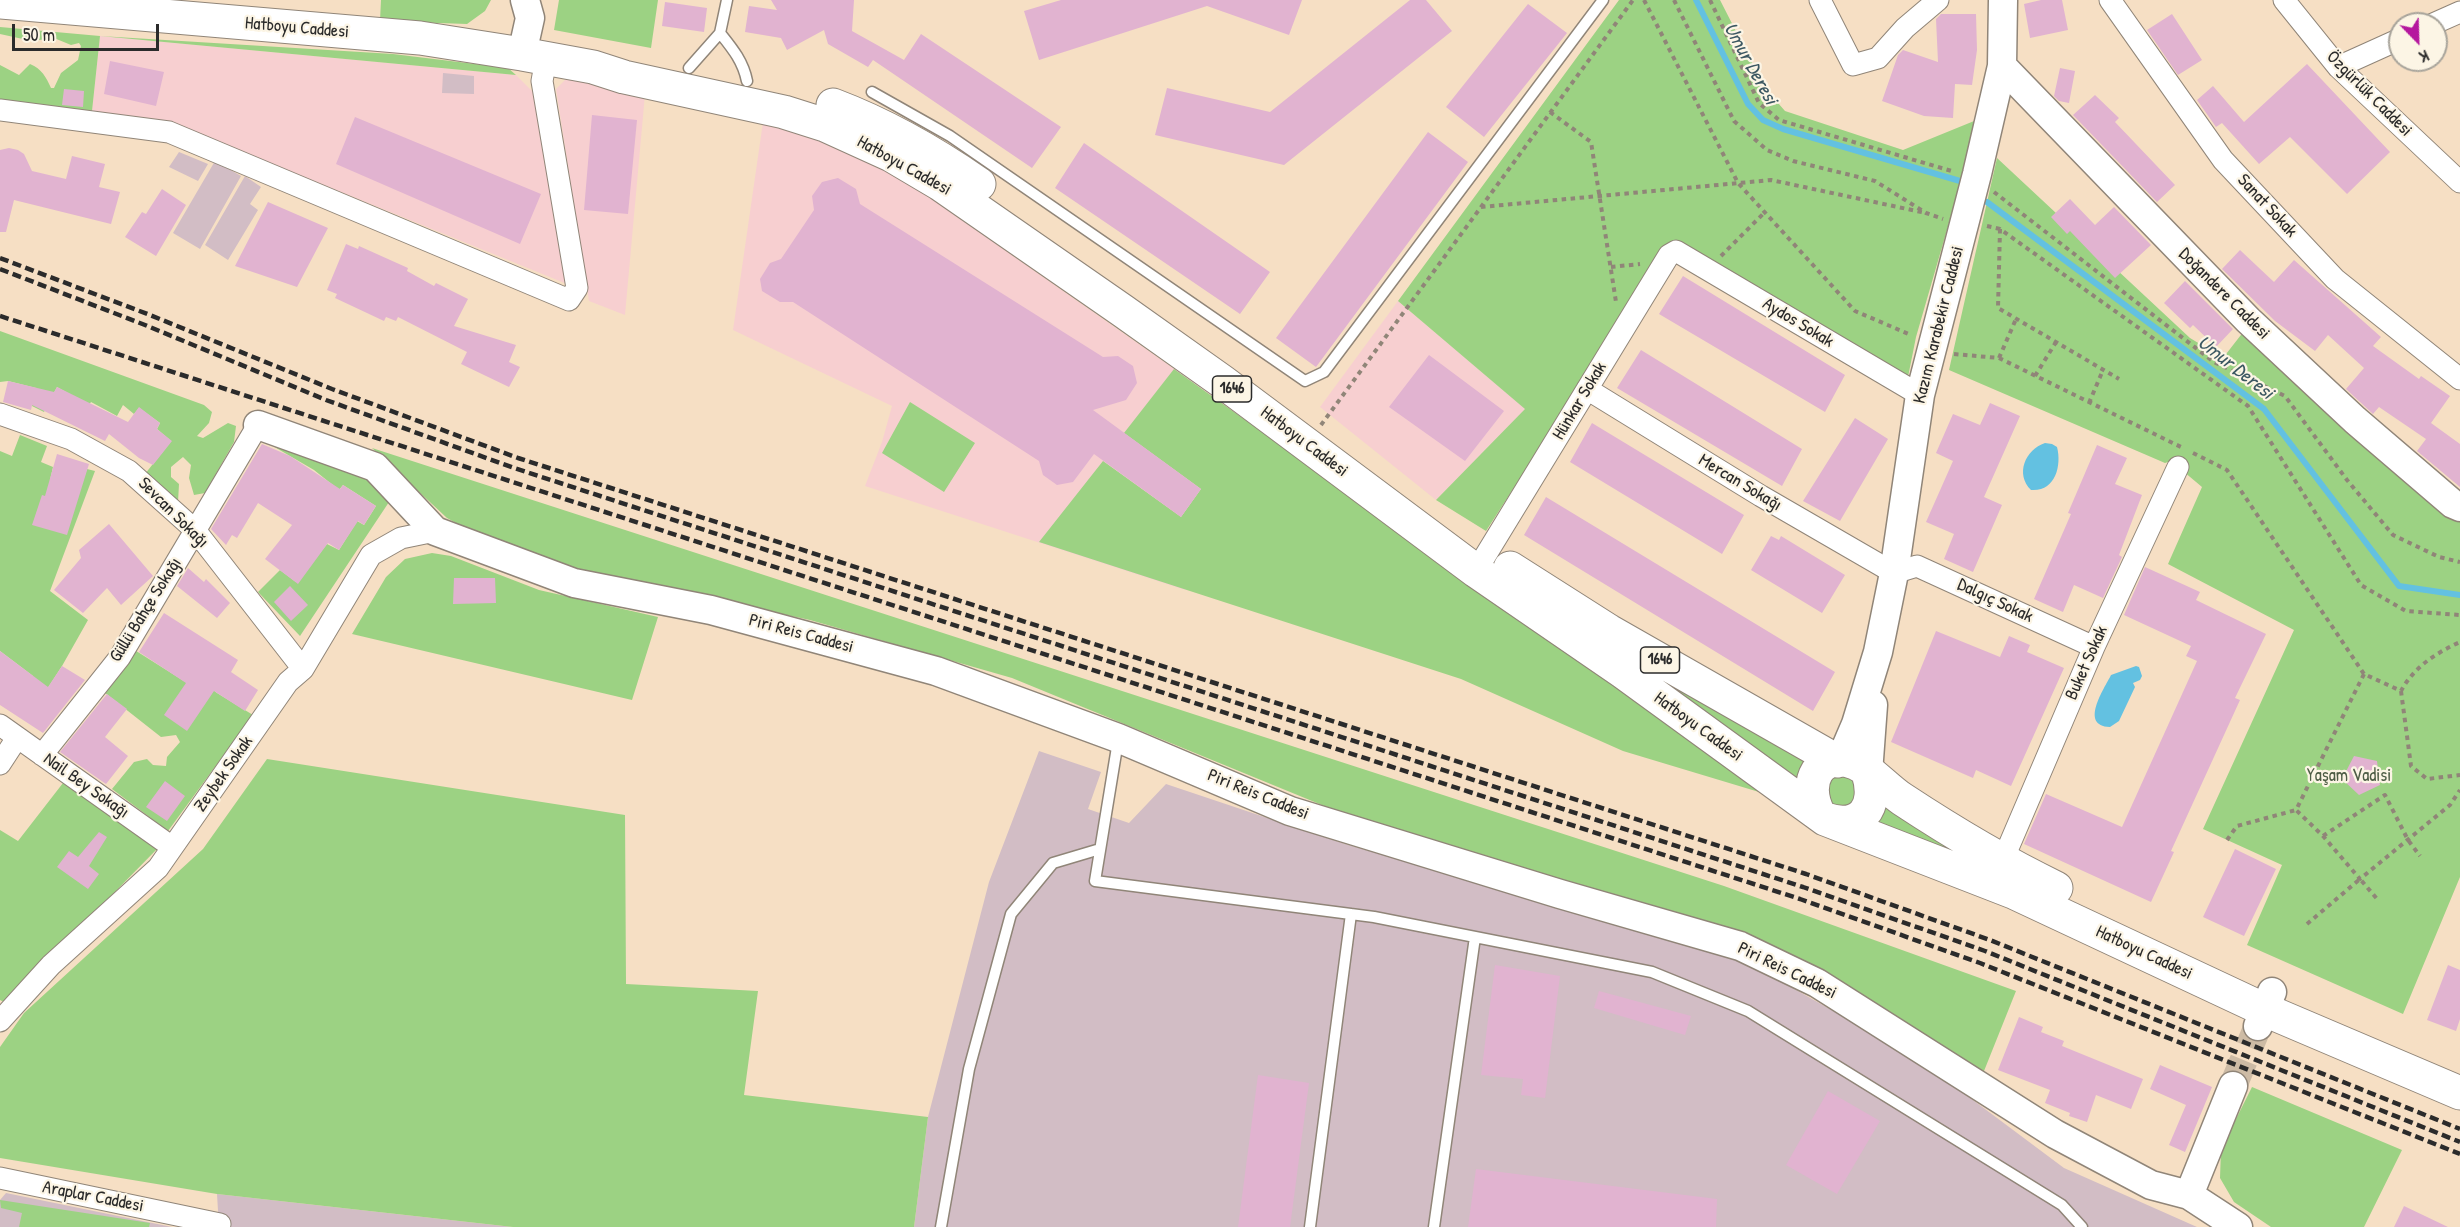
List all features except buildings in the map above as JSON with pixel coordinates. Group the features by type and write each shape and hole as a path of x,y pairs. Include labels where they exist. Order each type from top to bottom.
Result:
{"main road":[{"name":"Hatboyu Caddesi","path":"0,2 420,38 593,67 624,77 784,112 825,125 891,155 940,184 1481,562 1609,631 1837,761 1855,763 1887,789 2002,862 2265,1010 2460,1070"},
{"name":"Hatboyu Caddesi","path":"593,67 625,63 689,68 747,81 822,101 889,128 922,146 1020,213 1318,428 1481,562 1623,672 1822,816 2013,892 2265,1010 2460,1093"},
{"path":"1837,761 1822,766 1812,780 1811,796 1822,816 1844,823 1867,811 1873,798 1868,773"}],"street":[{"path":"1820,0 1853,65 1878,58 1905,28 1938,0"},
{"name":"Kazım Karabekir Caddesi","path":"1878,652 1894,573 1920,395 1977,174 2002,66 2002,0"},
{"name":"Sanat Sokak","path":"2110,0 2223,160 2335,279 2460,379"},
{"name":"Özgürlük Caddesi","path":"2284,0 2338,67 2460,182"},
{"path":"0,110 169,132 568,300 577,288 542,81 534,56 535,6"},
{"path":"2338,67 2388,44"},
{"name":"Doğandere Caddesi","path":"2002,66 2248,320 2355,420 2453,504 2460,507"},
{"name":"Aydos Sokak","path":"1676,251 1920,395"},
{"name":"Hünkar Sokak","path":"1481,562 1669,255 1676,251"},
{"name":"Mercan Sokağı","path":"1587,389 1761,496 1894,573"},
{"name":"Sevcan Sokağı","path":"0,414 71,440 129,471 195,530 303,669"},
{"name":"Güllü Bahçe Sokağı","path":"42,755 120,657 258,425"},
{"name":"Piri Reis Caddesi","path":"258,425 375,467 435,531 574,583 711,610 936,671 1118,738 1290,811 1560,894 1740,946 1817,983 2055,1134 2151,1185 2189,1195 2238,1227"},
{"name":"Buket Sokak","path":"2002,862 2094,647 2178,467"},
{"name":"Zeybek Sokak","path":"3,1014 51,965 158,868 288,682 303,669 371,555 401,538 435,531"},
{"name":"Dalgıç Sokak","path":"1894,573 1917,566 2094,647"},
{"path":"1837,761 1844,752 1856,724 1878,652"},
{"path":"1868,773 1878,652"},
{"name":"Nail Bey Sokağı","path":"0,725 172,847"},
{"path":"0,764 18,738"},
{"path":"2189,1195 2233,1086"},
{"name":"Araplar Caddesi","path":"0,1178 218,1225"}],"lane":[{"path":"689,68 720,33 727,0"},
{"path":"872,92 950,136 1305,381 1324,372 1603,0"},
{"path":"720,33 735,51 747,81"},
{"path":"1118,738 1095,881 1351,914 1652,972 1748,1011 2062,1206 2082,1227"},
{"path":"941,1227 969,1069 1011,914 1053,863 1100,849"},
{"path":"1310,1227 1351,914"},
{"path":"1434,1227 1475,937"}],"path":[{"path":"1318,428 1633,0"},
{"path":"1644,0 1738,183 1855,311 1916,337"},
{"path":"1674,0 1734,121 1767,150 1794,161 1875,181 1926,213"},
{"path":"1710,0 1759,103 1779,120 1962,174"},
{"path":"1550,112 1591,142 1618,312"},
{"path":"1480,207 1771,180 1926,213 1947,220"},
{"path":"1990,189 2214,362 2285,396 2347,480 2392,535 2439,557 2460,562"},
{"path":"1716,262 1765,212"},
{"path":"1983,225 2000,229 2248,406 2361,585 2406,611 2460,615"},
{"path":"2000,229 1998,308 2119,379"},
{"path":"1611,267 1649,263"},
{"path":"1999,358 2016,319"},
{"path":"2035,376 2056,342"},
{"path":"1953,354 1999,358 2227,470 2364,674 2401,691"},
{"path":"2089,402 2103,370"},
{"path":"2460,642 2439,652 2409,675 2401,691 2411,766 2427,779 2460,775"},
{"path":"2227,840 2237,826 2296,810 2364,674"},
{"path":"2307,924 2450,805 2460,790"},
{"path":"2323,836 2385,795 2408,840 2420,856"},
{"path":"2296,810 2323,836 2378,900"}],"shaded area":[{"path":"100,36 516,75 533,92 567,284 174,124 92,111"},
{"path":"443,73 474,76 474,94 442,93"},
{"path":"566,79 645,94 625,315 589,301 556,89"},
{"path":"763,122 810,132 896,174 1273,438 1185,590 865,486 882,442 892,406 733,330"},
{"path":"179,152 208,164 198,181 169,167"},
{"path":"215,161 241,176 200,249 173,233"},
{"path":"245,176 261,187 250,204 258,210 228,260 205,245"},
{"path":"1398,301 1526,409 1436,500 1320,407"},
{"path":"1039,751 1101,772 1088,809 1129,823 1166,784 1345,844 1745,961 1918,1059 2064,1168 2197,1227 914,1227 928,1117 989,882"},
{"path":"6,1193 172,1227 0,1227 0,1200"},
{"path":"217,1194 513,1227 219,1227"}],"green space":[{"path":"381,0 491,0 485,11 467,24 380,21"},
{"path":"559,0 658,0 651,48 554,30"},
{"path":"1619,0 1720,0 1765,88 1785,111 1903,150 1979,119 1916,337 1908,377 1716,262 1676,241 1659,263 1486,531 1436,500 1525,409 1398,301"},
{"path":"0,27 100,36 92,111 0,101 0,65 19,75 30,64 41,71 51,88 54,88 61,73 78,60 81,46 79,43 71,45 54,38 32,41 0,34"},
{"path":"100,36 393,54 508,68 516,75"},
{"name":"Yaşam Vadisi","path":"1997,158 2190,338 2223,358 2244,331 2460,515 2460,877 2403,1014 2247,945 2282,865 2203,829 2294,630 2168,564 2202,487 2171,461 2165,463 1949,370"},
{"path":"0,331 204,405 212,412 209,423 197,436 203,438 228,423 236,426 234,442 205,493 194,495 189,478 191,465 183,457 171,467 171,477 179,484 178,502 145,474 171,441 157,429 160,423 139,408 134,414 123,405 117,416 91,402 89,405 57,387 44,412 32,406 36,388 8,381 0,382"},
{"path":"1174,369 1769,795 1623,751 1461,679 1039,542 1103,461 1181,517 1201,489 1124,433"},
{"path":"910,402 975,443 944,492 882,453"},
{"path":"262,433 385,488 391,499 300,636 258,592 280,570 296,582 327,544 339,550 357,521 364,525 376,506 343,485 339,490 314,470 259,438"},
{"path":"20,435 47,446 41,462 53,467 50,480 80,489 87,469 95,471 50,591 88,620 29,717 11,706 33,676 0,651 0,451 12,456"},
{"path":"372,448 1724,886 2016,991 1982,1076 1809,964 1356,819 1012,678 810,620 574,569 487,540 447,518"},
{"path":"432,553 451,556 539,590 658,617 632,700 352,634 386,577 405,559"},
{"path":"133,649 184,681 191,672 217,693 253,715 168,831 112,789 134,762 147,759 153,765 166,766 167,757 180,742 176,735 161,737 100,689"},
{"path":"1627,657 1816,763 1801,787"},
{"path":"267,759 625,815 626,984 758,991 744,1095 928,1117 914,1227 513,1227 217,1194 0,1158 0,1047 24,1013 203,849"},
{"path":"1845,771 1864,793 1841,813 1821,790 1821,785"},
{"path":"63,783 157,849 6,1003 0,1000 0,830 18,841"},
{"path":"1882,798 1993,871 1873,820"},
{"path":"2252,1087 2402,1150 2364,1227 2271,1227 2234,1202 2220,1178 2221,1149"},
{"path":"0,1200 150,1223 149,1227 19,1227 22,1213 1,1208"}],"water":[{"path":"2045,443 2057,447 2058,462 2055,476 2046,487 2031,490 2024,477 2024,463 2032,451"},
{"path":"2139,667 2142,676 2140,680 2133,683 2135,687 2119,721 2110,727 2101,725 2096,720 2096,706 2111,675"}],"waterway":[{"name":"Umur Deresi","path":"1696,0 1748,104 1763,120 1783,129 1960,181"},
{"name":"Umur Deresi","path":"1987,202 2264,409 2399,586 2460,595"}],"tunnel":[{"path":"2233,1086 2258,1026"}],"railway":[{"path":"0,258 150,315 332,389 518,458 1806,874 1990,940 2460,1129"},
{"path":"0,269 145,325 326,400 514,468 1803,887 1985,951 2460,1142"},
{"path":"0,316 1800,899 1980,963 2460,1154"}]}
